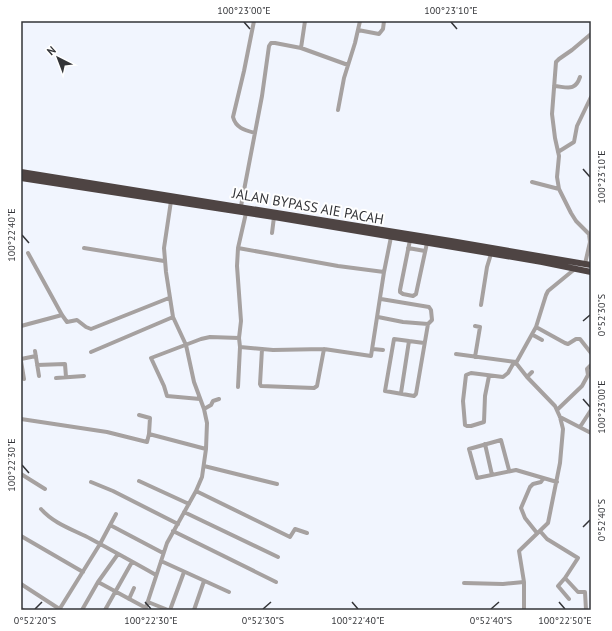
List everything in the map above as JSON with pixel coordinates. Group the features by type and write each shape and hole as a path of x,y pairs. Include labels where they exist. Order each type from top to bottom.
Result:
{"highway":[{"name":"JALAN BYPASS AIE PACAH","path":"21,172 241,206 292,218 542,259 588,265"},
{"path":"21,178 246,213 292,218 491,254 542,259 591,272"}],"street":[{"path":"254,21 233,117 234,123 237,126 243,130 255,133"},
{"path":"301,48 305,21"},
{"path":"338,110 344,78 360,21"},
{"path":"358,30 379,34 382,30 384,21"},
{"path":"588,265 590,242 589,234 576,221 558,189 556,172 559,156 552,114 555,65 557,61 591,34"},
{"path":"241,206 262,96 270,44 274,43 301,48 348,65"},
{"path":"554,86 574,87 577,85 580,77"},
{"path":"558,152 574,142 577,126 591,97"},
{"path":"532,182 558,189"},
{"path":"98,582 146,609 163,553 173,531 196,491 204,466 207,423 194,382 186,345 173,317 164,261 164,248 172,201"},
{"path":"238,387 239,338 241,321 237,266 238,248 246,213"},
{"path":"272,233 274,217"},
{"path":"240,347 273,350 324,349 370,357 373,349 384,272 391,237"},
{"path":"410,240 400,292 413,296 416,294 427,243"},
{"path":"84,248 164,261"},
{"path":"238,248 338,266 384,272"},
{"path":"408,248 425,251"},
{"path":"28,253 66,321 77,320 91,329 169,298"},
{"path":"481,305 487,267 491,254"},
{"path":"490,376 485,396 484,422 467,426 465,425 464,401 466,375 471,373 503,377 508,374 533,335 546,294 576,268"},
{"path":"381,298 429,307 431,310 432,320 428,324 416,394 414,396 386,391 385,387 394,339 424,343"},
{"path":"21,326 62,315"},
{"path":"92,352 173,317"},
{"path":"378,317 403,322 428,324"},
{"path":"474,326 480,327 475,357"},
{"path":"536,327 567,344 576,339 580,339 591,352"},
{"path":"533,335 542,340"},
{"path":"200,399 167,396 162,380 151,359 152,357 210,337 239,338"},
{"path":"401,393 409,341"},
{"path":"262,349 261,386 314,388 317,386 324,349"},
{"path":"373,349 383,350"},
{"path":"24,379 21,360 35,354 39,376"},
{"path":"456,354 517,362 527,377 549,399 560,417 563,436 557,482 548,523 519,551 524,582 524,610"},
{"path":"37,365 66,364 66,377"},
{"path":"557,410 582,386 590,376 587,369 591,365"},
{"path":"527,377 532,372"},
{"path":"56,378 84,376"},
{"path":"204,410 211,405 213,401 219,398"},
{"path":"580,427 591,410"},
{"path":"21,419 107,432 147,442 150,418 139,415"},
{"path":"560,417 591,433"},
{"path":"149,434 206,449"},
{"path":"509,470 501,440 469,449 475,477 477,479 509,470 516,470 557,482"},
{"path":"484,444 492,475"},
{"path":"204,466 276,484"},
{"path":"21,474 45,489"},
{"path":"543,478 541,482 533,484 530,487 521,508 525,518 538,532 578,558 558,586 569,599"},
{"path":"139,481 189,504"},
{"path":"91,482 113,491 178,524"},
{"path":"196,491 290,537 295,529 307,533"},
{"path":"41,509 48,516 62,525 156,575"},
{"path":"184,512 278,557"},
{"path":"21,584 60,610 100,544 116,514"},
{"path":"110,525 163,553"},
{"path":"173,531 276,582"},
{"path":"21,536 83,572"},
{"path":"82,610 98,582 118,554"},
{"path":"161,561 229,592"},
{"path":"104,610 132,562"},
{"path":"148,602 169,610 184,572"},
{"path":"565,578 578,592 585,592 586,610"},
{"path":"194,610 204,581"},
{"path":"464,583 487,584 524,582"},
{"path":"129,599 134,588"}]}
